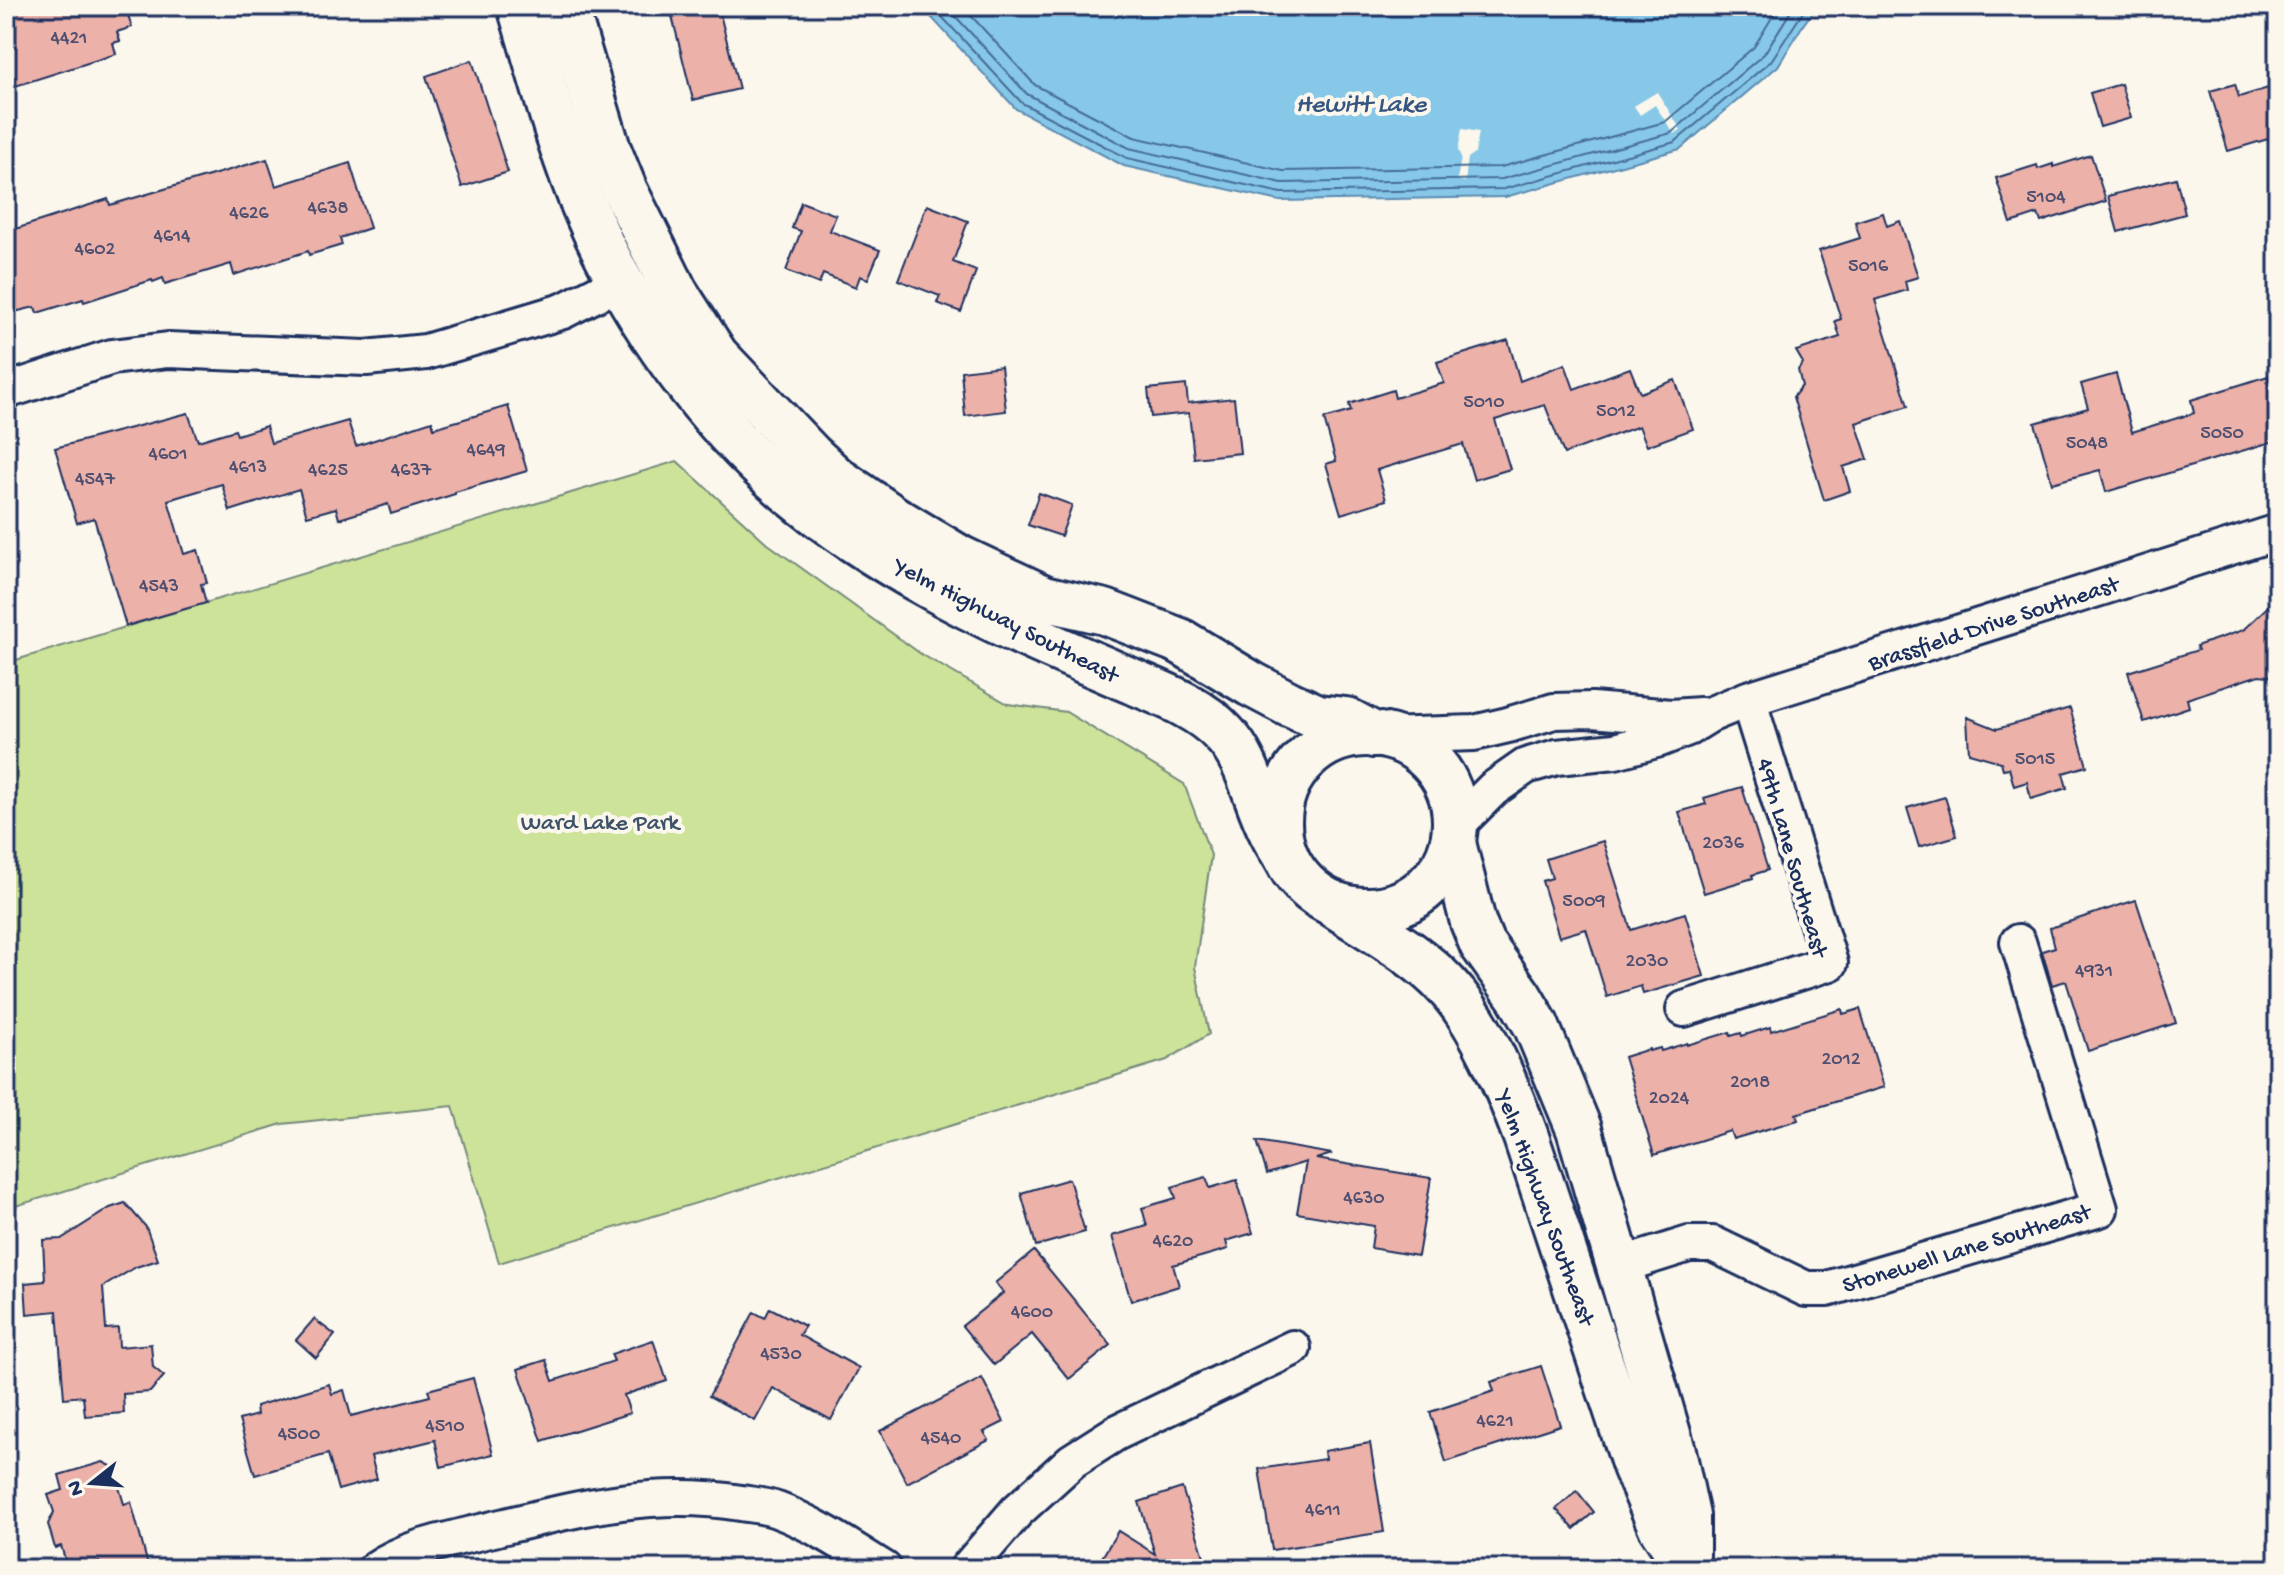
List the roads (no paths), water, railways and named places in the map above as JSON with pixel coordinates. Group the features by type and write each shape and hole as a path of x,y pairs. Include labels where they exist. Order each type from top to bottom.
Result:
{"main road":[{"name":"Yelm Highway Southeast","path":"520,6 586,212 621,281 657,340 704,403 750,454 793,494 860,543 928,586 1035,639 1185,706 1225,734 1246,768 1271,832 1286,857"},
{"name":"Yelm Highway Southeast","path":"565,6 614,163 675,292 716,356 836,479 961,559 1044,598 1105,612 1180,641 1289,704 1318,717 1346,720 1380,736"},
{"path":"1380,736 1405,742 1436,767 1453,803 1454,835 1447,861 1423,891 1389,908 1369,911 1350,909 1316,894 1302,882 1286,857 1280,815 1284,794 1293,775 1306,759 1324,746 1343,738 1380,736"},
{"name":"Yelm Highway Southeast","path":"1454,835 1473,922 1482,944 1536,1025 1579,1129 1673,1451 1687,1516 1687,1568"},
{"name":"Yelm Highway Southeast","path":"1332,903 1417,959 1447,986 1475,1024 1512,1099 1635,1466 1661,1527 1687,1568"}],"street":[{"path":"6,391 112,357 168,350 366,358 426,352 563,311 621,281"},
{"name":"Brassfield Drive Southeast","path":"1454,835 1493,789 1526,766 1557,757 1615,751 1660,739 1748,699 2278,532"},
{"name":"49th Lane Southeast","path":"1684,1009 1830,963 1748,699"},
{"name":"Brassfield Drive Southeast","path":"1380,736 1474,733 1554,711 1592,710 1671,717 1709,715"},
{"name":"Stonewell Lane Southeast","path":"1619,1266 1689,1244 1713,1244 1806,1289 1827,1289 2100,1209 2018,942"},
{"path":"967,1569 1017,1511 1072,1461 1116,1433 1293,1348"},
{"path":"375,1569 388,1559 426,1546 540,1518 621,1501 669,1497 724,1500 776,1509 884,1569"}],"water":[{"name":"Hewitt Lake","path":"921,6 1817,6 1778,66 1680,149 1505,197 1280,201 1124,166 1016,109"}],"park label":[{"name":"Ward Lake Park","path":"600,821"}]}
